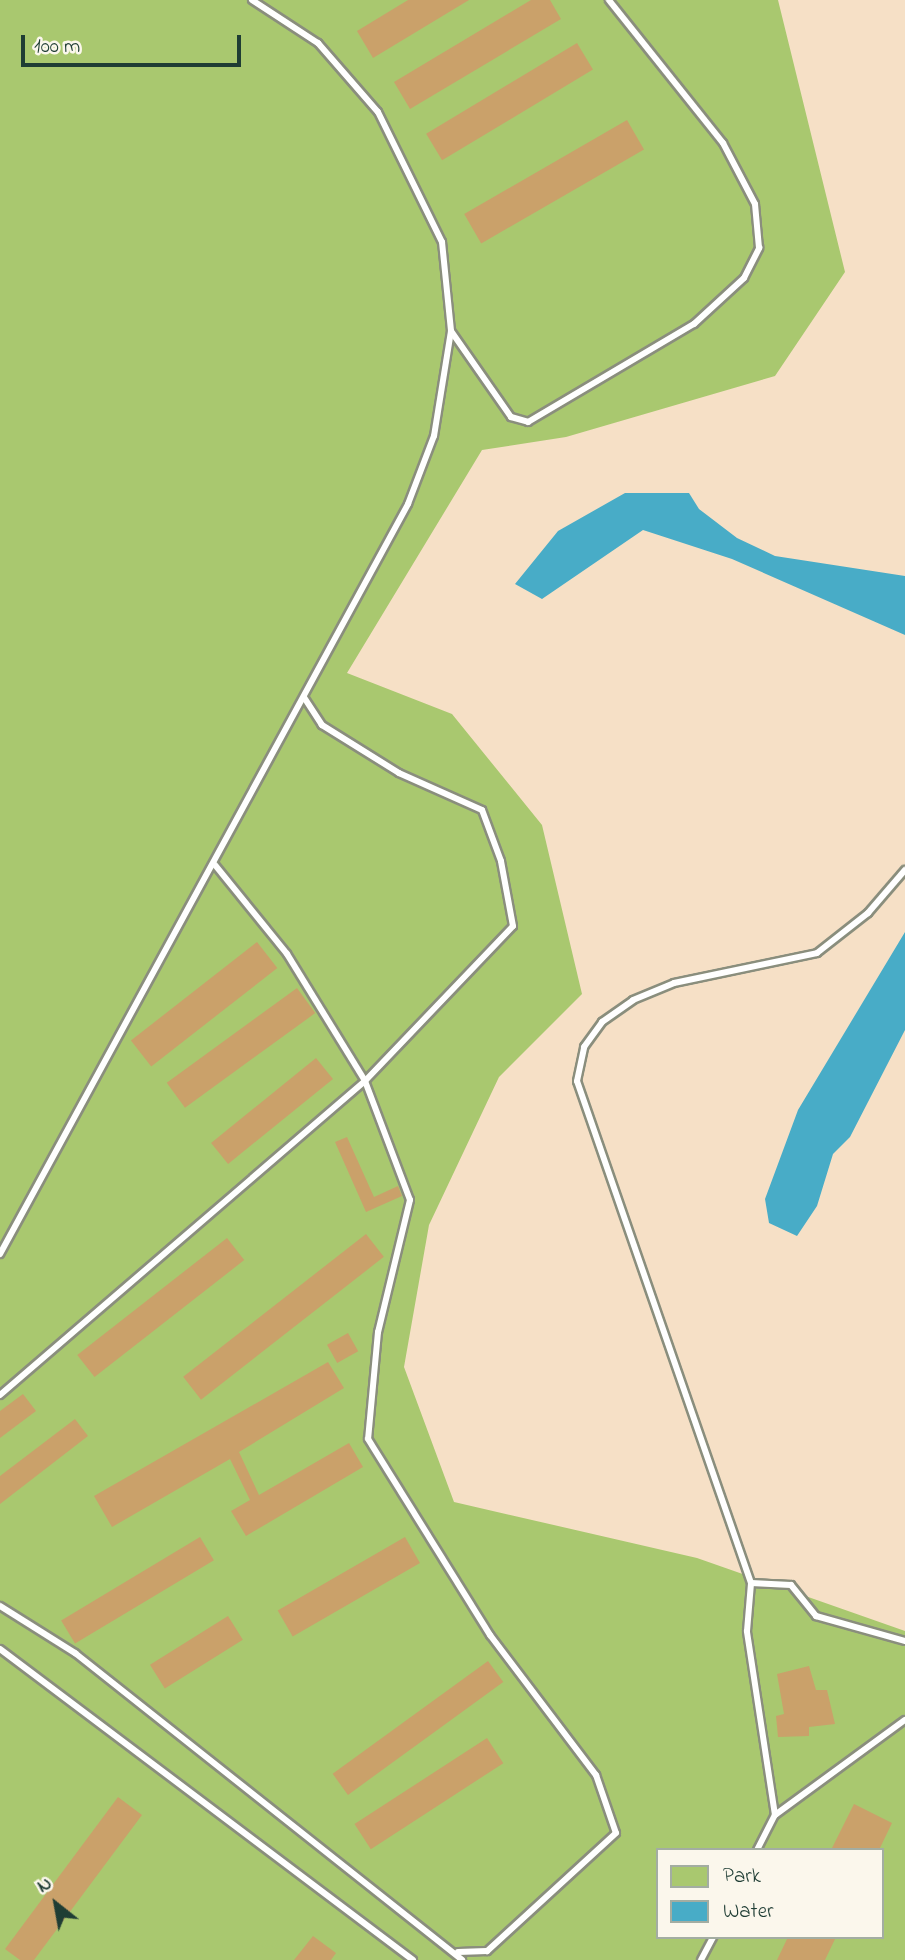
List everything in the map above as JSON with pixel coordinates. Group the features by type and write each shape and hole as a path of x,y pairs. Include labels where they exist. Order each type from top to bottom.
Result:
{"lane":[{"path":"0,1254 215,866 408,504 434,436 451,331 442,242 378,112 318,43 252,0"},
{"path":"451,331 511,417 528,422 653,353 722,301 753,265 759,248 755,204 743,178 723,143 609,0"},
{"path":"0,1395 365,1081 513,926 501,861 482,810 399,773 322,725 304,697"},
{"path":"215,866 286,954 365,1081 410,1200 378,1332 368,1439 489,1635 597,1775 616,1833 487,1951 458,1952"},
{"path":"775,1815 747,1631 751,1583 601,1160 577,1081 584,1047 633,1000 674,983 817,953 868,913 905,870"},
{"path":"751,1583 791,1585 816,1616 905,1641"},
{"path":"0,1606 75,1653 458,1952 462,1960"},
{"path":"0,1649 413,1960"},
{"path":"758,1848 775,1815 905,1720"},
{"path":"701,1960 711,1939"}],"green space":[{"path":"0,0 778,0 845,272 775,376 566,437 482,450 347,673 452,714 542,825 582,994 499,1077 429,1225 404,1367 454,1502 697,1558 905,1631 905,1960 0,1960"}],"water":[{"path":"625,493 689,493 699,509 737,538 775,556 905,576 905,635 732,559 643,530 542,599 515,584 558,531"},
{"path":"905,932 905,1030 850,1137 833,1154 817,1206 797,1236 769,1223 765,1199 798,1110"}],"building":[{"path":"408,0 469,0 373,58 357,31"},
{"path":"531,0 550,0 561,19 410,109 394,82"},
{"path":"577,43 593,70 442,160 426,134"},
{"path":"627,120 644,149 481,243 464,214"},
{"path":"257,942 277,968 151,1067 131,1041"},
{"path":"297,988 315,1013 185,1108 167,1083"},
{"path":"316,1058 333,1079 228,1164 211,1143"},
{"path":"347,1137 374,1197 398,1186 402,1196 366,1212 335,1142"},
{"path":"366,1234 384,1257 201,1400 183,1377"},
{"path":"227,1238 244,1260 95,1377 77,1355"},
{"path":"348,1333 358,1351 337,1363 327,1345"},
{"path":"328,1362 344,1388 239,1452 259,1495 349,1443 363,1467 246,1536 231,1511 250,1500 230,1459 112,1527 94,1496"},
{"path":"23,1394 36,1411 0,1438 0,1411"},
{"path":"75,1419 88,1436 0,1504 0,1476"},
{"path":"200,1537 214,1560 75,1644 61,1620"},
{"path":"405,1537 420,1563 293,1636 278,1610"},
{"path":"228,1616 243,1640 165,1688 150,1665"},
{"path":"488,1661 503,1682 348,1795 333,1774"},
{"path":"809,1666 816,1690 827,1690 835,1724 809,1727 809,1736 778,1737 776,1716 784,1714 777,1674"},
{"path":"487,1738 503,1763 371,1849 354,1824"},
{"path":"118,1797 142,1815 34,1960 20,1960 5,1949"},
{"path":"854,1804 892,1823 880,1848 832,1848"},
{"path":"313,1936 336,1953 331,1960 294,1960"},
{"path":"787,1939 835,1939 825,1960 777,1960"}]}
